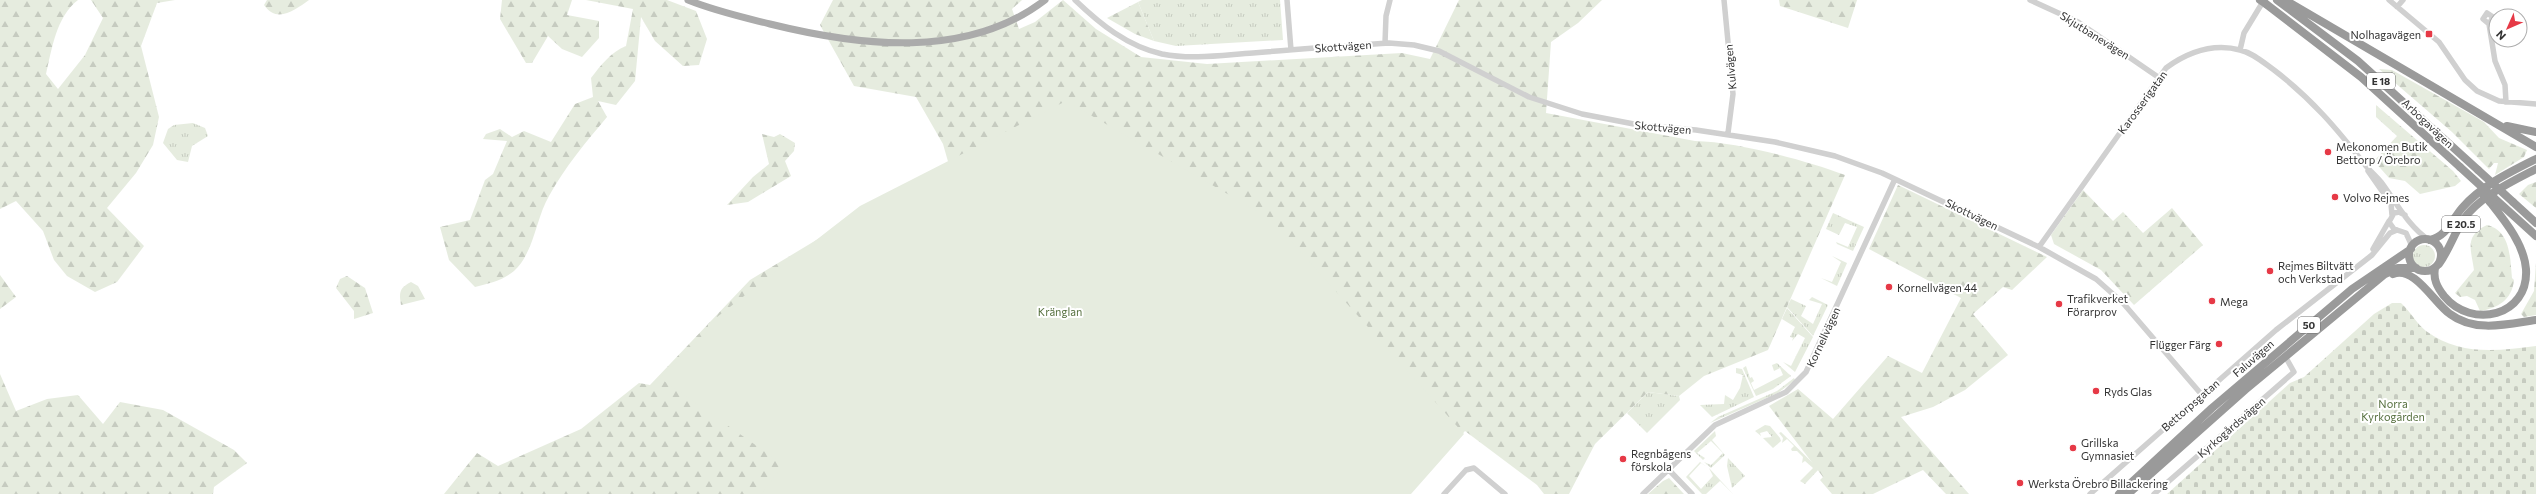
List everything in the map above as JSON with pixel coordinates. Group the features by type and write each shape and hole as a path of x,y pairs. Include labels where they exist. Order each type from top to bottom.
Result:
{"highway":[{"name":"Arbogavägen","path":"2278,0 2358,62 2496,186"},
{"name":"E 18","path":"2285,0 2536,148"},
{"name":"Arbogavägen","path":"2263,2 2343,62 2485,190 2492,200"},
{"name":"E 18","path":"2502,127 2509,126 2536,132"},
{"name":"E 20.5","path":"2411,248 2419,241 2429,240 2444,234 2466,204 2536,159"},
{"path":"2534,170 2531,167 2536,163"},
{"name":"E 18","path":"2460,167 2492,200 2536,236"},
{"name":"E 20.5","path":"2437,266 2467,216 2496,186 2534,170"},
{"name":"E 18","path":"2496,186 2536,222"},
{"name":"E 18","path":"2429,240 2436,244 2441,251 2435,279 2440,290 2449,302 2464,312 2489,315 2507,308 2516,300 2525,282 2523,256 2510,230 2492,200"},
{"name":"50","path":"2411,248 2410,260 2436,301"},
{"name":"Faluvägen","path":"2119,494 2212,414 2364,279 2411,248"},
{"path":"2416,268 2428,271 2437,266"},
{"name":"Faluvägen","path":"2128,494 2212,414 2389,271 2402,267 2416,268"},
{"name":"50","path":"2357,297 2384,279 2401,272 2414,278 2452,316 2473,324 2499,325 2536,320"}],"main road":[{"path":"688,0 729,14 798,31 890,43 946,41 962,37 1009,22 1030,11 1045,0"}],"street":[{"name":"Skottvägen","path":"1075,0 1097,22 1116,35 1131,43 1161,54 1198,57 1385,43 1414,45 1439,51 1529,97 1582,114 1639,125 1728,134 1835,156 1895,179 2039,247 2091,276 2113,293 2202,395"},
{"path":"1287,0 1291,50"},
{"path":"1385,43 1386,16 1390,0"},
{"name":"Kulvägen","path":"1724,0 1733,94 1728,134"},
{"name":"Skjutbanevägen","path":"2030,0 2078,22 2158,77"},
{"path":"2388,0 2439,42 2465,80 2474,88 2492,99 2506,102 2536,104"},
{"path":"2397,8 2403,0"},
{"path":"2240,50 2244,33 2263,2"},
{"name":"Karosserigatan","path":"2039,247 2158,77 2181,57 2196,51 2226,48 2240,50 2259,59 2308,97 2334,124 2415,230 2429,240"},
{"path":"2493,48 2495,61 2505,85 2506,102"},
{"name":"Karosserigatan","path":"2368,168 2391,204 2392,215"},
{"name":"Kornellvägen","path":"1643,494 1715,424 1781,395 1795,385 1806,372 1895,179"},
{"path":"2405,215 2399,212 2392,215 2389,221 2391,227 2406,233 2411,248"},
{"name":"Bettorpsgatan","path":"2367,257 2389,221"},
{"name":"Bettorpsgatan","path":"2090,494 2310,301 2374,252 2388,234 2398,230"},
{"name":"Kyrkogårdsvägen","path":"2154,494 2294,372 2285,356"},
{"path":"1444,494 1466,470 1474,468 1505,494"},
{"path":"1668,469 1692,494"}],"green space":[{"path":"0,0 78,0 65,15 60,24 53,44 46,74 58,89 85,55 103,18 91,0 175,0 157,3 141,46 159,117 153,145 136,173 107,208 144,246 117,282 95,292 67,276 54,260 43,231 16,201 0,209"},
{"path":"267,0 309,0 292,11 275,14 269,11 264,5"},
{"path":"502,0 572,0 567,15 599,21 599,38 582,57 562,49 548,36 532,63 526,63 500,19"},
{"path":"586,0 667,0 696,11 707,39 699,65 683,66 655,41 641,17 635,81 616,105 598,101 607,117 576,155 555,185 541,214 526,255 521,264 505,277 475,287 449,260 440,227 470,220 485,180 493,174 507,141 483,139 486,134 500,129 512,137 524,131 551,142 575,104 593,97 591,78 611,55 626,46 633,9"},
{"path":"833,0 1022,0 1012,9 1019,29 1035,22 1063,0 1096,29 1141,57 1207,64 1402,53 1430,59 1459,0 1602,0 1578,23 1551,42 1546,113 1695,141 1751,148 1791,158 1845,175 1768,350 1704,376 1679,396 1648,392 1595,444 1569,494 1544,494 1537,485 1465,431 1410,494 444,494 477,453 498,466 581,429 639,383 650,385 750,280 881,201 955,186 943,144 916,97 854,86 820,25"},
{"path":"1142,0 1280,0 1283,40 1176,46 1154,41 1138,2"},
{"path":"1779,0 1857,0 1848,28 1780,6"},
{"path":"1138,2 1154,41 1135,34 1107,18"},
{"path":"2379,69 2392,70 2484,122 2499,138 2527,150 2524,157 2495,175 2498,163 2494,163 2489,169 2452,132"},
{"name":"Kränglan","path":"1066,101 1271,219 1464,434 1411,494 761,494 784,465 660,378 708,331 708,324 860,206"},
{"path":"2376,105 2453,171 2461,181 2455,186 2420,194 2405,181 2389,178 2374,161 2397,136 2376,117"},
{"path":"193,123 205,128 208,136 192,146 188,162 177,160 163,143 168,129 174,125"},
{"path":"762,134 774,137 780,134 795,143 794,151 785,161 791,176 748,202 727,205 753,177 769,164"},
{"path":"2536,182 2536,208 2519,194 2528,185"},
{"path":"1898,185 2047,257 2012,290 2003,287 1973,314 2008,355 1965,390 1933,407 1901,417 1969,494 1946,494 1923,470 1873,494 1832,494 1820,480 1823,477 1769,406 1798,389 1833,419 1888,356 1922,373 1961,298 1869,249"},
{"path":"2083,190 2113,221 2123,212 2143,233 2172,208 2203,245 2134,305 2101,270 2054,244 2051,235"},
{"path":"1833,213 1864,227 1853,251 1837,244 1836,242 1848,247 1857,227 1845,223 1839,235 1826,229"},
{"path":"2487,225 2495,228 2505,239 2510,254 2512,278 2514,280 2510,293 2503,302 2493,308 2480,311 2475,300 2467,296 2460,297 2455,293 2474,270 2471,249 2472,239 2480,229"},
{"path":"2424,245 2432,248 2435,256 2432,264 2424,267 2416,264 2413,256 2416,248"},
{"path":"1832,256 1847,263 1837,286 1821,278 1832,282 1841,262"},
{"path":"2536,263 2536,315 2524,317 2521,314 2534,291"},
{"path":"0,275 16,297 0,309"},
{"path":"347,276 365,288 373,313 354,319 354,311 336,288 340,279"},
{"path":"411,282 418,286 425,299 401,305 401,291 404,286"},
{"path":"1812,297 1828,305 1813,336 1787,307 1791,299 1806,306 1801,316 1813,324 1822,304 1809,300"},
{"name":"Norra Kyrkogården","path":"2392,303 2401,303 2426,331 2452,345 2479,350 2536,346 2536,494 2167,494 2290,383 2304,377 2374,314"},
{"path":"1787,308 1813,337 1795,372 1783,362 1791,366 1805,338 1798,334 1792,341 1793,338 1790,337 1795,327 1782,319"},
{"path":"1777,363 1791,376 1773,389 1756,396 1743,368 1746,366 1750,378 1752,377 1754,381 1751,383 1754,390 1783,375 1780,368 1774,371 1772,365"},
{"path":"1736,368 1742,369 1754,397 1712,417 1700,405 1724,404 1725,395 1733,400 1740,388 1743,375 1736,373"},
{"path":"0,374 16,411 47,399 78,395 103,424 120,402 163,410 234,450 247,463 214,487 213,494 0,494"},
{"path":"1794,378 1795,380 1778,393 1710,423 1718,417 1777,391"},
{"path":"1648,392 1679,396 1680,400 1647,433 1627,413"},
{"path":"1765,425 1770,426 1780,438 1781,441 1773,448 1763,438 1772,437 1767,431 1760,433 1761,436 1755,431"},
{"path":"1715,431 1716,436 1712,440 1725,455 1711,468 1704,462 1711,465 1723,453 1711,441 1697,453 1705,458 1703,460 1694,451"},
{"path":"1781,432 1819,469 1805,484 1800,481 1813,468 1805,461 1802,463 1803,457 1797,451 1792,451 1791,449 1794,446 1787,439 1782,443 1783,438 1779,433"},
{"path":"1728,458 1745,476 1732,488 1727,466"},
{"path":"1700,462 1707,467 1701,463 1689,476 1701,489 1713,476 1709,468 1733,494 1720,481 1706,494 1702,494 1686,477"},
{"path":"1669,478 1684,494 1648,494 1663,481"}],"place":[{"name":"Nolhagavägen","path":"2429,34"},
{"name":"Mekonomen Butik Bettorp / Örebro","path":"2328,152"},
{"name":"Volvo Rejmes","path":"2335,197"},
{"name":"Rejmes Biltvätt och Verkstad","path":"2270,271"},
{"name":"Kornellvägen 44","path":"1889,287"},
{"name":"Mega","path":"2212,301"},
{"name":"Trafikverket Förarprov","path":"2059,304"},
{"name":"Flügger Färg","path":"2219,344"},
{"name":"Ryds Glas","path":"2096,391"},
{"name":"Grillska Gymnasiet","path":"2073,448"},
{"name":"Regnbågens förskola","path":"1623,459"},
{"name":"Werksta Örebro Billackering","path":"2020,483"}]}
